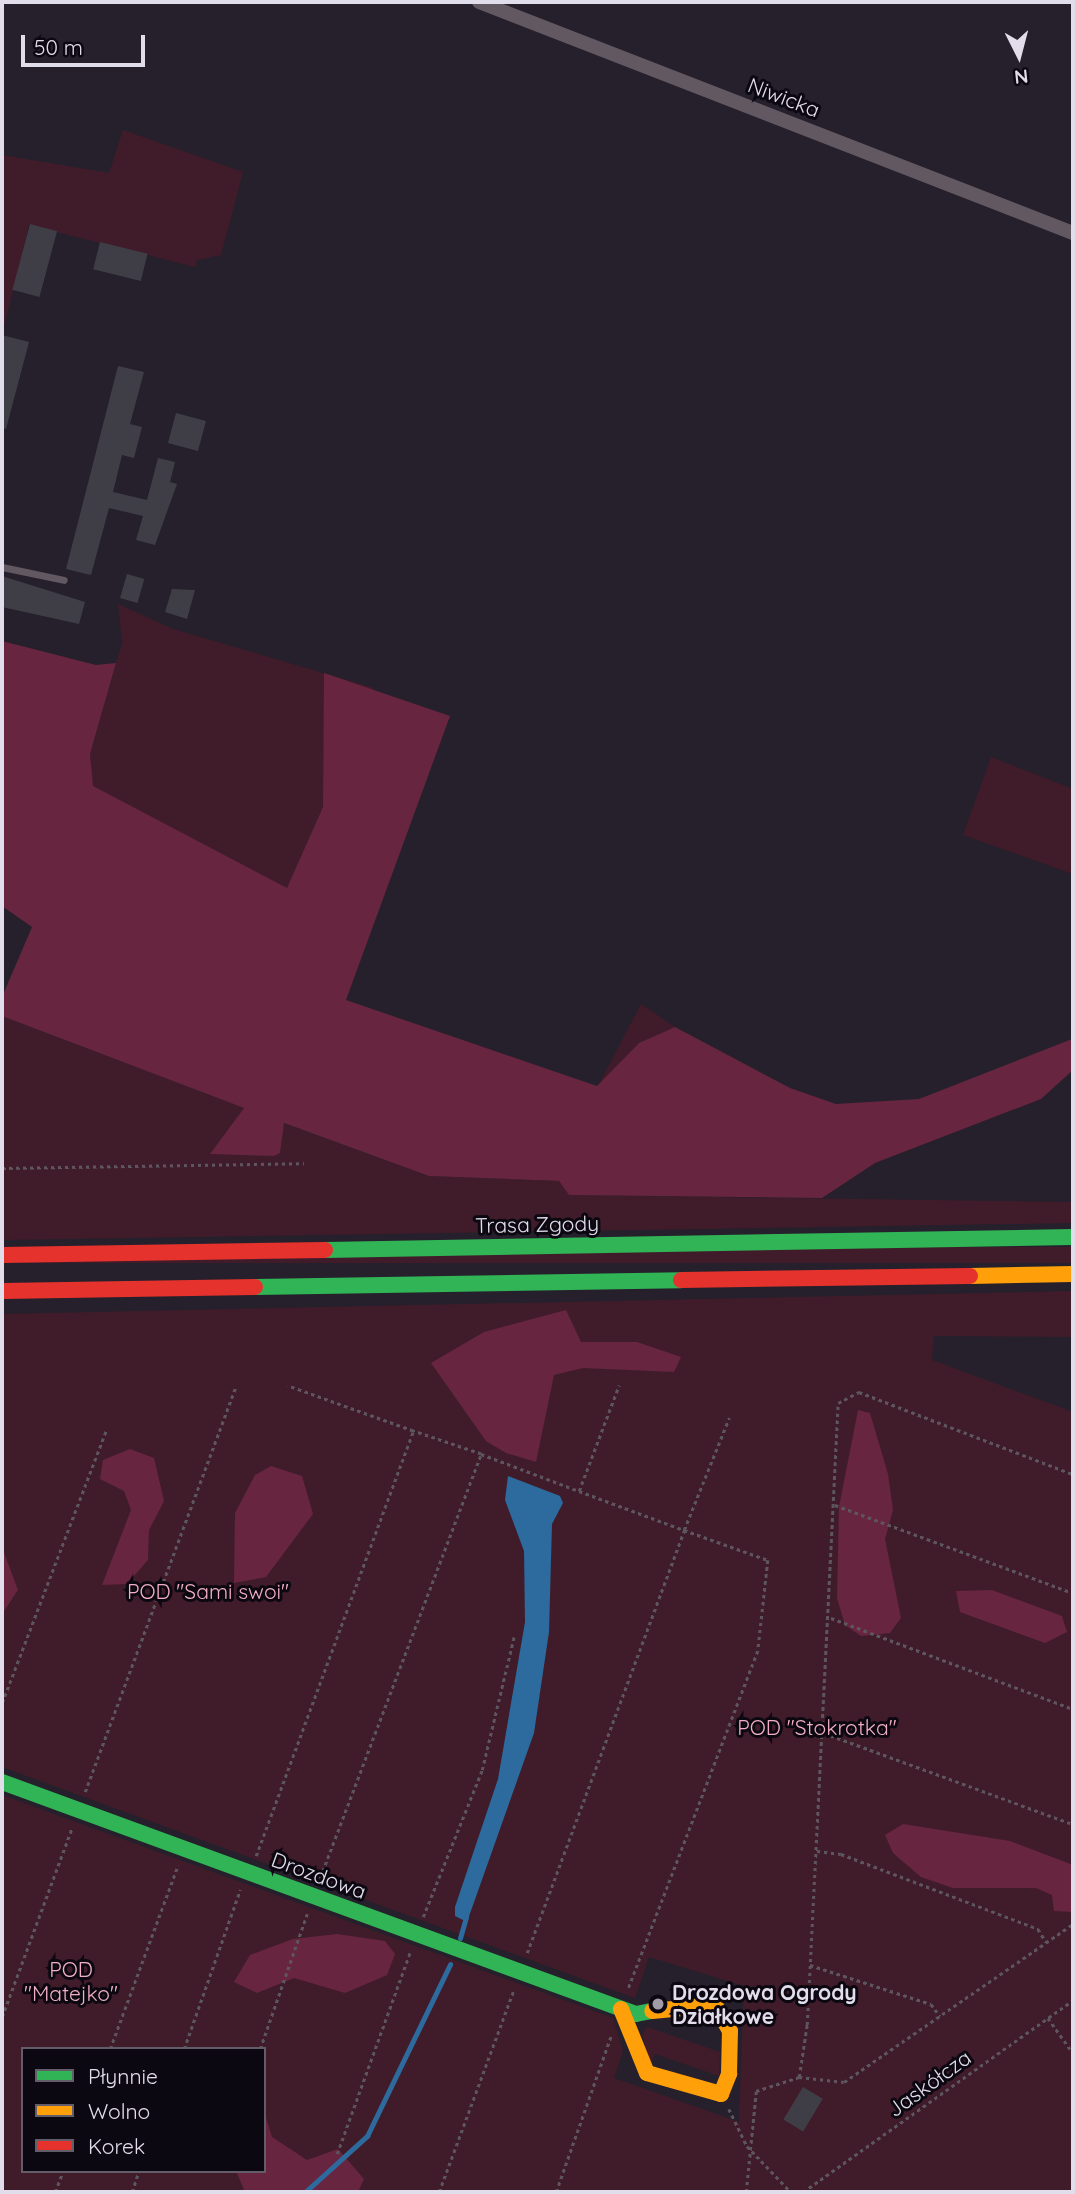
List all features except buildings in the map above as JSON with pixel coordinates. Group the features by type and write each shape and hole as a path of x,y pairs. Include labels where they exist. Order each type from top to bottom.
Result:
{"main road":[{"name":"Trasa Zgody","path":"2,1255 1073,1237"},
{"path":"2,1291 1073,1273"},
{"name":"Drozdowa","path":"2,1782 621,2009 650,2015 698,2002 721,2009 730,2031 729,2074 721,2094"},
{"path":"621,2009 647,2073 721,2094"}],"street":[{"name":"Niwicka","path":"480,2 1073,233"}],"lane":[{"path":"2,567 64,580"}],"path":[{"path":"2,1168 304,1163"},
{"path":"579,1491 619,1385"},
{"path":"288,1386 768,1560 758,1651 621,2009 556,2192"},
{"path":"2,2017 235,1388"},
{"path":"799,2077 810,1965 831,1618 838,1403 859,1392 1073,1474"},
{"path":"439,2192 684,1530 729,1418"},
{"path":"2,1703 107,1428"},
{"path":"185,2047 247,1871 413,1431"},
{"path":"261,2047 314,1896 481,1454"},
{"path":"835,1504 1073,1593"},
{"path":"831,1618 1073,1709"},
{"path":"337,2154 416,1933 482,1770 514,1637"},
{"path":"824,1733 1073,1824"},
{"path":"111,2047 184,1848"},
{"path":"817,1851 841,1854 1038,1929 1046,1942"},
{"path":"746,2192 747,2146 756,2091 799,2077 844,2082 1073,1924"},
{"path":"810,1965 931,2004 940,2016"},
{"name":"Jaskółcza","path":"803,2192 1073,2000"},
{"path":"1048,2018 1073,2053"},
{"path":"721,2094 747,2146 791,2192"},
{"path":"55,2192 62,2173"},
{"path":"132,2192 138,2173"}],"green space":[{"path":"123,130 243,172 221,255 197,260 195,267 29,225 2,335 2,155 109,173"},
{"path":"118,604 173,629 374,688 324,730 323,807 287,889 92,786 90,754 122,643"},
{"path":"991,757 1073,789 1073,874 963,835"},
{"path":"641,1004 675,1027 639,1043 598,1086"},
{"path":"2,1016 244,1108 211,1154 274,1156 280,1153 283,1123 429,1176 559,1181 569,1195 1073,1202 1073,1223 2,1240"},
{"path":"2,1247 1073,1247 1073,1263 2,1263"},
{"path":"1073,1291 1073,1337 934,1336 932,1360 1073,1412 1073,2192 2,2192 2,1795 613,2018 623,2051 614,2078 739,2122 744,1986 649,1957 635,1998 2,1767 2,1314"},
{"path":"647,2027 720,2052 719,2076 655,2054 650,2065 642,2034"}],"shaded area":[{"path":"2,641 96,665 116,663 90,754 93,786 287,888 323,807 324,673 450,716 346,1000 597,1086 639,1043 675,1027 790,1088 836,1104 919,1099 1072,1039 1073,1070 1041,1099 875,1163 822,1198 569,1195 559,1181 429,1176 284,1123 280,1153 274,1156 210,1154 244,1108 2,1016 2,997 32,927 2,906"},
{"path":"566,1310 581,1342 637,1342 681,1357 674,1372 583,1368 554,1375 536,1462 506,1453 486,1441 431,1363 484,1332"},
{"path":"858,1410 870,1413 888,1474 893,1510 885,1539 901,1618 890,1633 861,1636 845,1625 837,1598 839,1507"},
{"path":"130,1449 154,1458 164,1501 149,1530 148,1560 127,1584 102,1585 131,1510 124,1491 100,1479 103,1460"},
{"path":"271,1466 302,1476 313,1514 266,1577 234,1583 235,1513 255,1475"},
{"path":"2,1547 18,1590 2,1614"},
{"path":"992,1590 1062,1616 1067,1632 1045,1643 960,1612 956,1591"},
{"path":"903,1824 1010,1841 1073,1865 1073,1912 1054,1911 1052,1895 1036,1888 953,1888 921,1877 893,1853 885,1835"},
{"path":"337,1934 385,1941 395,1954 387,1975 345,1993 294,1978 257,1993 234,1982 250,1955 293,1939"},
{"path":"266,2118 272,2137 307,2160 338,2149 364,2179 358,2192 245,2192 237,2173 266,2173"}],"water":[{"path":"508,1476 560,1496 563,1503 552,1524 549,1632 534,1733 467,1922 455,1916 455,1907 498,1779 525,1622 524,1551 505,1500"}],"waterway":[{"path":"460,1938 466,1917"},
{"path":"305,2192 367,2136 450,1964"}],"traffic: fast":[{"path":"325,1250 1073,1237"},
{"path":"255,1287 681,1280"},
{"path":"2,1782 636,2014 652,2011"}],"traffic: slow":[{"path":"970,1276 1073,1274"},
{"path":"621,2009 647,2073 721,2094 729,2074 730,2031 715,2005 652,2011"}],"traffic: jam":[{"path":"2,1255 325,1250"},
{"path":"681,1280 970,1276"},
{"path":"2,1291 255,1287"}],"place":[{"name":"Drozdowa Ogrody Działkowe","path":"658,2004"}],"park label":[{"name":"POD \"Sami swoi\"","path":"208,1591"},
{"name":"POD \"Stokrotka\"","path":"817,1727"},
{"name":"POD \"Matejko\"","path":"71,1981"}]}
